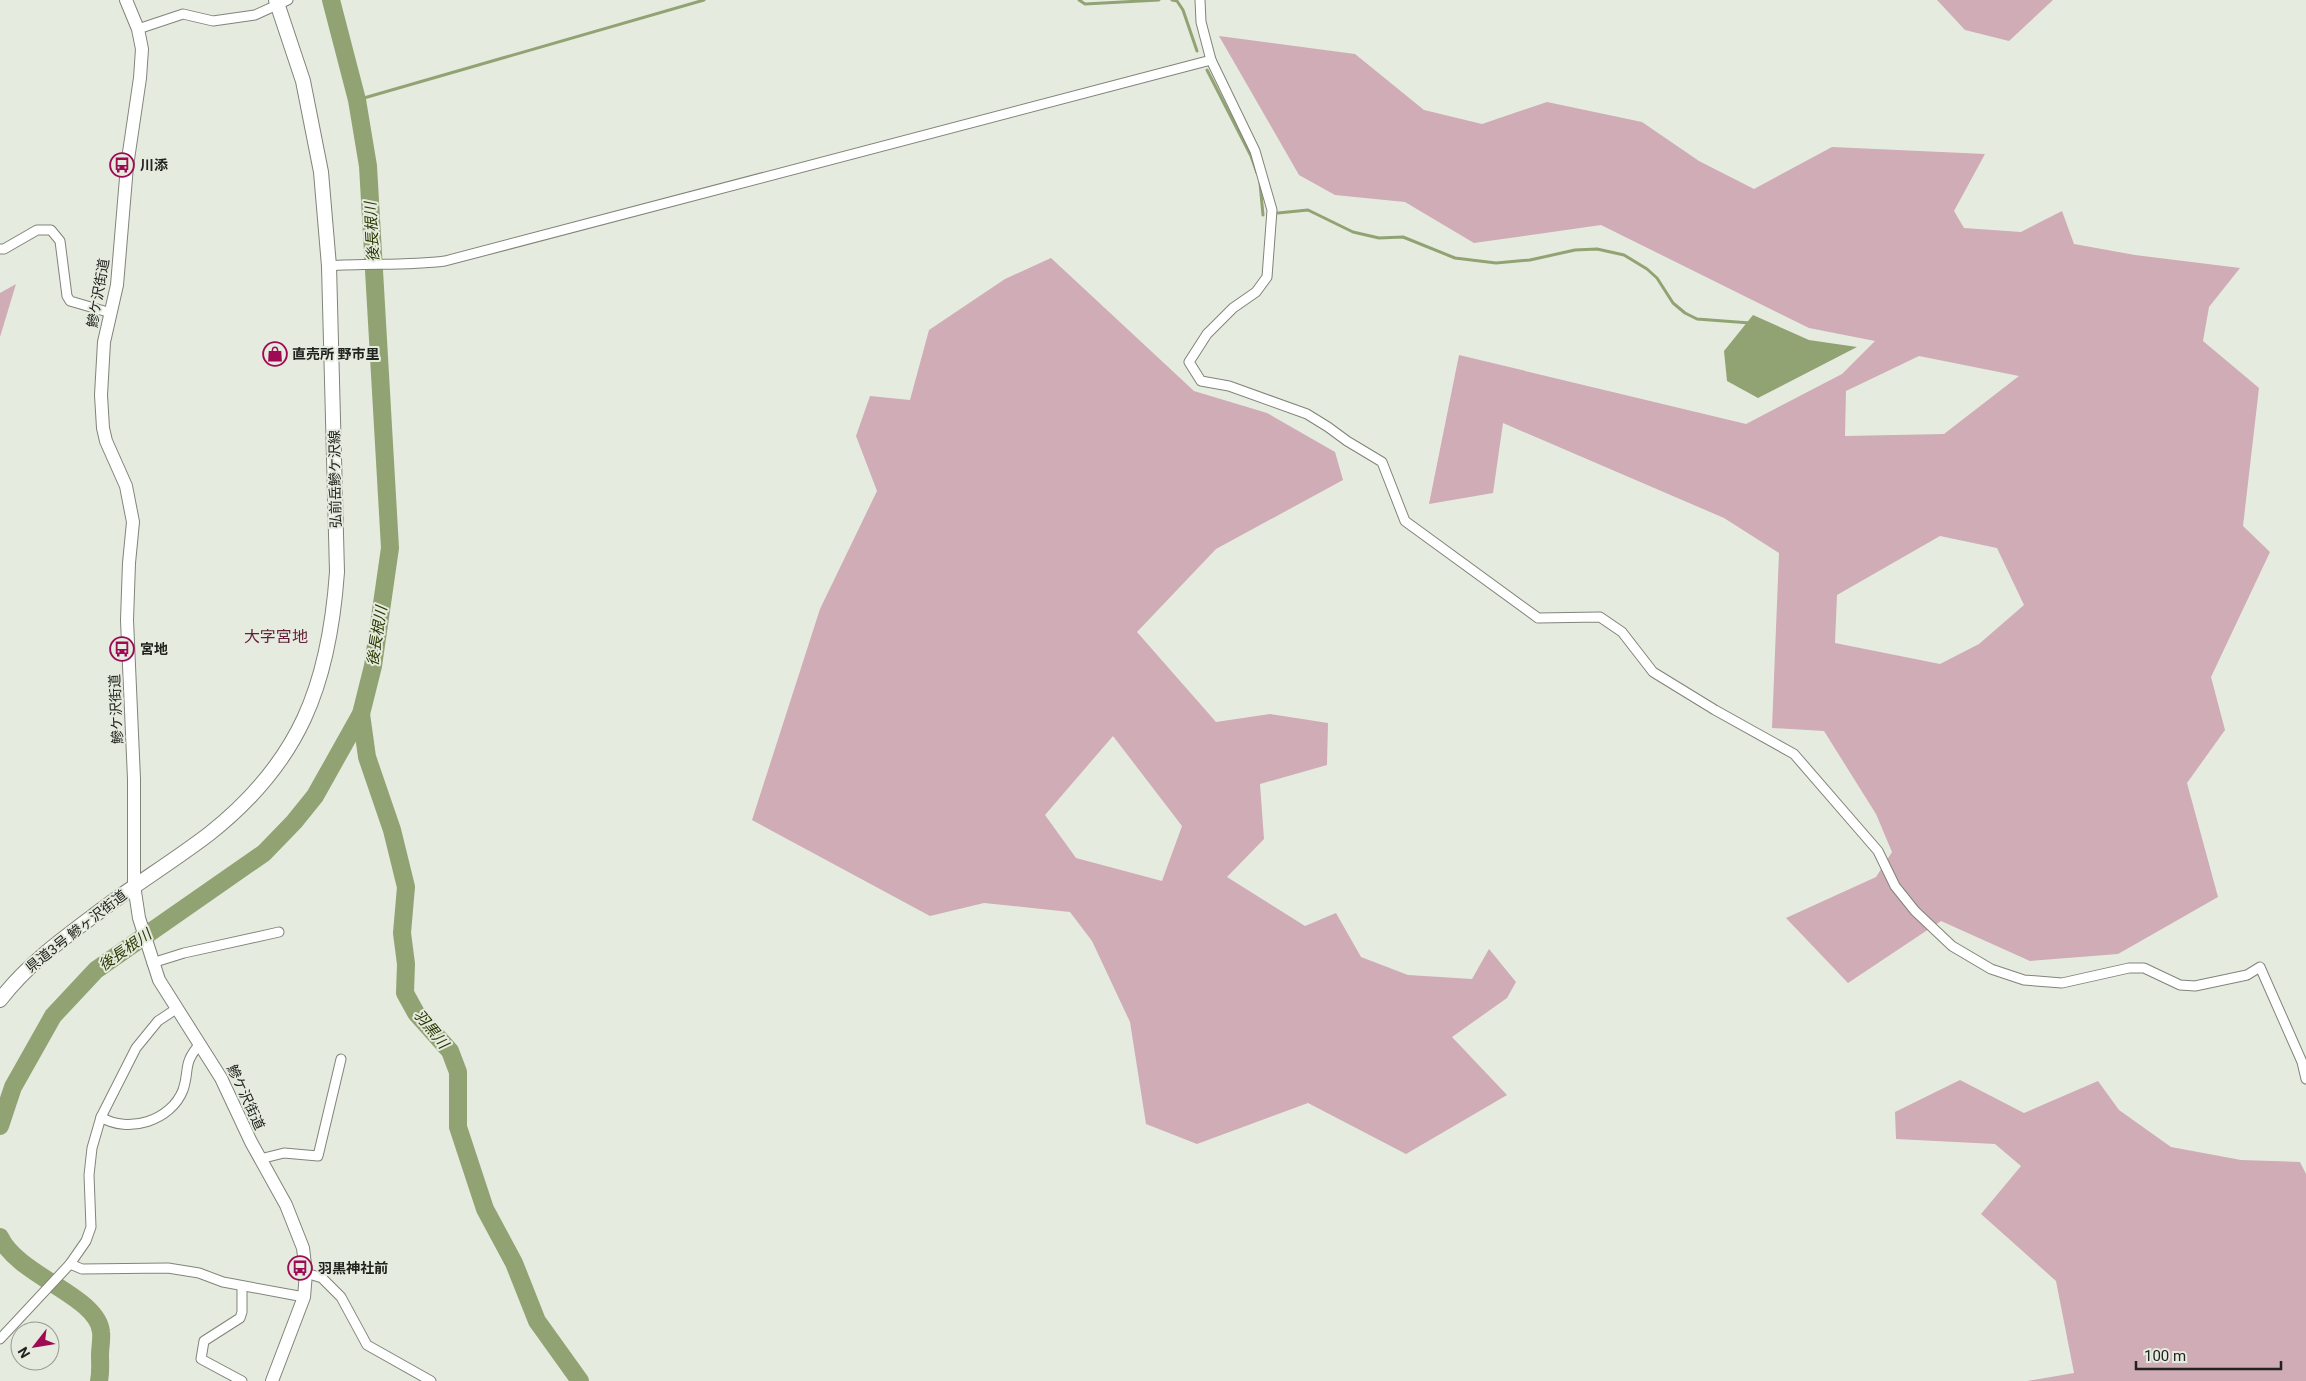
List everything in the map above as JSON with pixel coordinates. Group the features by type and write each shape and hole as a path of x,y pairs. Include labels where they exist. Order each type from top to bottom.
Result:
{"main road":[{"name":"弘前岳鰺ケ沢線","path":"134,885 182,854 239,808 282,759 295,739 308,712 319,684 329,644 336,572 329,266 321,172 303,81 281,2"},
{"name":"県道3号 鰺ヶ沢街道","path":"0,1000 22,974 39,958 134,885"}],"street":[{"name":"鰺ケ沢街道","path":"126,0 138,29 142,49 140,78 127,166 117,285 104,342 101,411 106,441 126,486 134,522 129,563 126,620 134,779 134,885 139,918 150,958 176,1008 221,1078 260,1159 294,1223 303,1248 306,1273 304,1296 272,1381"},
{"path":"1200,0 1201,22 1210,60 1255,151 1272,210 1267,278 1256,292 1233,308 1207,334 1188,362 1201,381 1238,389 1307,414 1328,427 1346,441 1382,462 1405,521 1538,618 1600,617 1622,632 1652,672 1794,754 1878,851 1894,886 1915,911 1952,946 1991,968 2024,980 2062,983 2129,968 2144,968 2180,985 2195,986 2246,976 2260,967 2298,1053 2306,1079"},
{"path":"138,29 183,14 212,21 255,15 281,2"},
{"path":"329,266 355,264 395,266 444,261 1210,60"},
{"path":"0,249 4,249 37,230 51,230 60,241 67,296 70,301 111,314"},
{"path":"150,958 184,953 279,932"},
{"path":"0,1339 70,1264 86,1241 91,1227 89,1175 92,1148 101,1117 136,1048 158,1021 176,1008"},
{"path":"101,1117 120,1126 148,1122 168,1110 183,1090 188,1061 200,1044"},
{"path":"260,1159 284,1153 318,1156 341,1059"},
{"path":"70,1264 82,1269 168,1268 198,1273 223,1282 242,1286 304,1296"},
{"path":"306,1273 322,1278 342,1297 367,1345 431,1381"},
{"path":"242,1286 242,1312 240,1318 204,1341 201,1360 242,1381"}],"shaded area":[{"path":"1937,0 2053,0 2009,41 1965,30"},
{"path":"1219,36 1355,54 1424,110 1482,124 1547,102 1642,122 1699,161 1754,189 1832,147 1985,154 1954,211 1964,228 2021,232 2062,211 2074,244 2135,255 2240,268 2209,307 2203,341 2259,388 2243,526 2270,552 2211,677 2225,730 2187,783 2218,897 2118,954 2030,961 1941,921 1848,983 1786,918 1876,877 1892,852 1876,814 1824,731 1772,728 1779,553 1724,518 1503,423 1493,493 1429,504 1459,355 1746,424 1842,374 1875,341 1809,328 1601,225 1474,243 1405,202 1335,195 1299,175","holes":["1919,356 2019,376 1944,434 1845,436 1846,391","1940,536 1997,548 2024,605 1979,644 1940,664 1835,643 1837,595"]},
{"path":"1051,258 1194,391 1267,413 1335,452 1343,480 1216,549 1137,632 1216,722 1270,714 1328,723 1327,765 1260,784 1264,839 1227,877 1305,926 1336,913 1361,957 1408,975 1472,979 1489,949 1516,982 1507,998 1452,1037 1507,1095 1406,1154 1308,1103 1197,1144 1146,1124 1130,1022 1092,941 1070,912 984,903 930,916 752,820 820,609 877,491 856,436 870,396 910,400 929,330 1005,279","holes":["1113,736 1182,826 1162,881 1076,858 1045,815"]},
{"path":"16,284 0,337 0,293"},
{"path":"1753,315 1809,340 1857,347 1758,398 1727,381 1724,351"},
{"path":"1960,1080 2024,1113 2098,1081 2119,1110 2171,1147 2241,1160 2300,1162 2306,1174 2306,1381 2027,1381 2074,1373 2056,1281 1981,1214 2021,1166 1995,1144 1896,1139 1895,1112"}],"waterway":[{"name":"後長根川","path":"0,1126 13,1087 53,1016 96,970 264,853 294,822 315,796 361,714 373,666 390,548 368,166 357,100 331,0"},
{"path":"357,100 704,0"},
{"path":"1079,0 1085,4 1159,0"},
{"path":"1172,0 1177,1 1183,10 1197,51"},
{"path":"1207,70 1251,156 1257,173"},
{"path":"1260,183 1263,215"},
{"path":"1278,213 1308,210 1353,232 1379,238 1403,237 1455,258 1496,263 1530,260 1575,250 1597,249 1624,255 1647,269 1657,278 1673,303 1685,313 1697,319 1750,323"},
{"name":"羽黒川","path":"361,714 367,757 392,830 406,887 402,933 406,964 405,993 416,1013 450,1051 458,1072 458,1127 485,1209 514,1263 537,1321 580,1381"},
{"name":"後長根川","path":"0,1237 9,1251 23,1263 72,1296 97,1319 101,1332 99,1381"}],"place":[{"name":"川添","path":"122,165"},
{"name":"直売所 野市里","path":"275,354"},
{"name":"宮地","path":"122,649"},
{"name":"羽黒神社前","path":"300,1268"}],"district":[{"name":"大字宮地","path":"276,636"}]}
